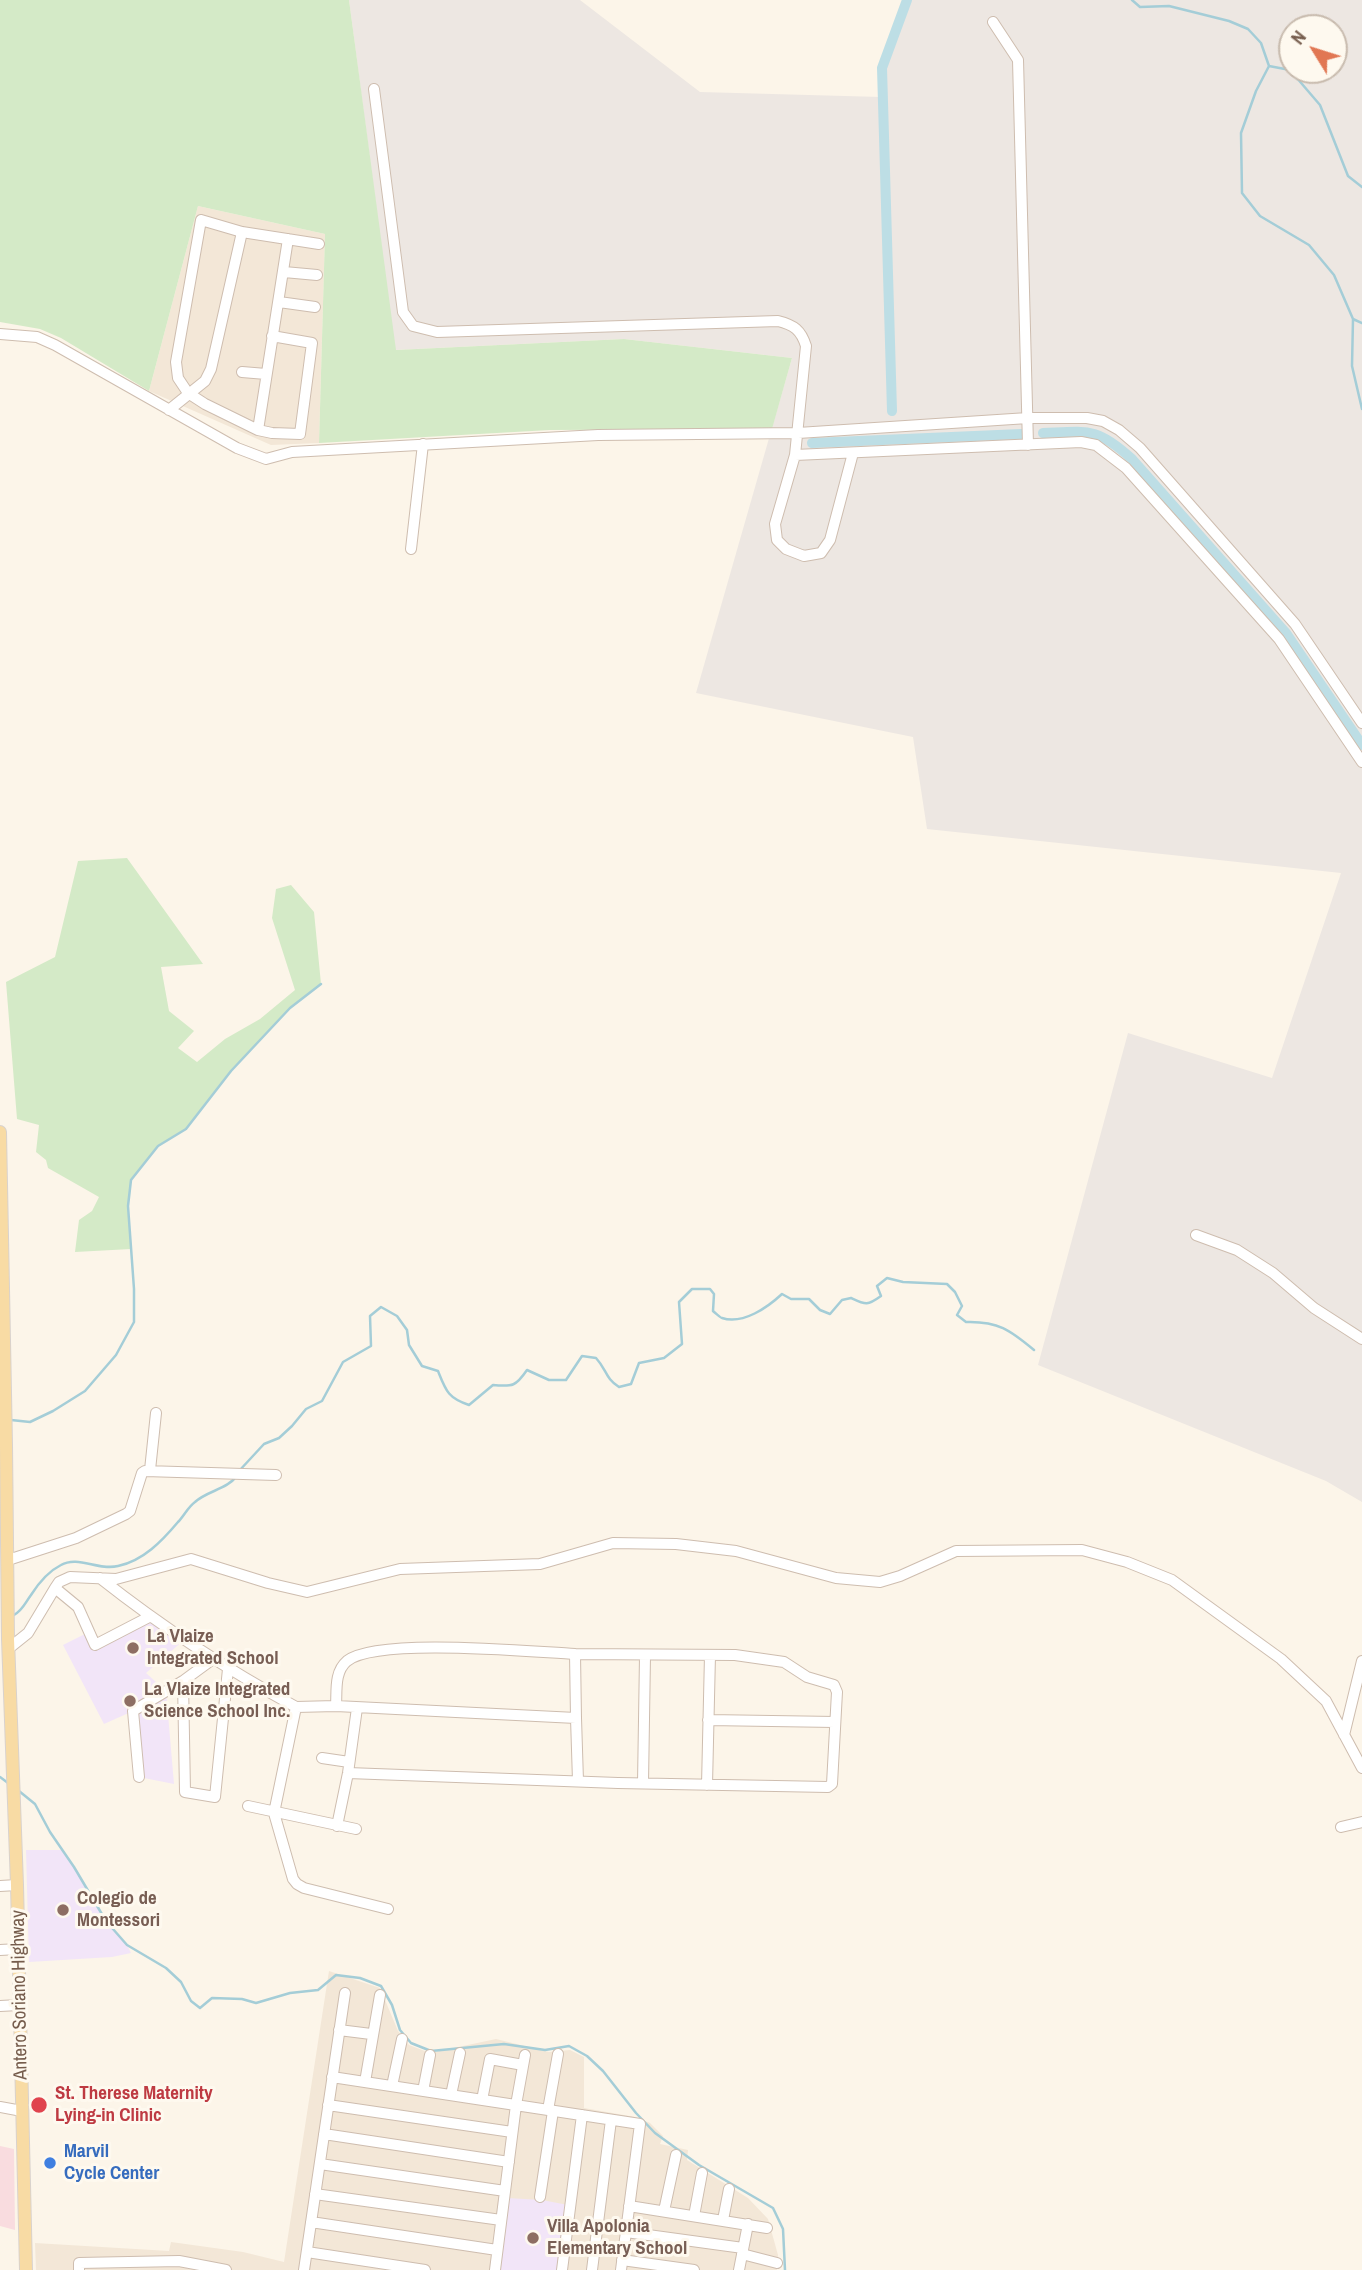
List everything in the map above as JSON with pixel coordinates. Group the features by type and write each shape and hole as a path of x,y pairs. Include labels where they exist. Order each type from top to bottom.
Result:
{"main road":[{"name":"Antero Soriano Highway","path":"0,1132 8,1649 14,1776 26,2270"}],"street":[{"path":"993,22 1018,60 1028,445"},
{"path":"374,89 403,312 414,327 437,332 778,321 793,325 802,335 806,346 795,455 775,524 777,540 786,549 804,556 821,553 830,540 853,453"},
{"path":"272,336 312,342 300,434 258,430 205,404 188,393 177,379 176,362 201,220 242,232 319,244"},
{"path":"169,410 205,381 211,369 242,232"},
{"path":"258,430 288,239"},
{"path":"284,272 317,275"},
{"path":"279,302 315,307"},
{"path":"0,334 37,337 55,345 237,447 266,458 292,452 598,435 798,433 1027,418 1087,418 1103,421 1119,430 1140,448 1295,624 1362,723"},
{"path":"242,372 266,374"},
{"path":"795,455 1081,442 1096,445 1126,468 1279,639 1362,761"},
{"path":"411,549 423,444"},
{"path":"1196,1235 1237,1250 1273,1273 1314,1308 1362,1339"},
{"path":"150,1470 156,1413"},
{"path":"8,1560 76,1538 126,1514 130,1511 142,1473 150,1470 276,1475"},
{"path":"8,1649 28,1633 59,1582 70,1577 116,1579 191,1559 307,1592 400,1569 540,1564 613,1544 676,1544 736,1551 836,1578 880,1583 956,1551 1082,1550 1127,1562 1171,1580 1281,1659 1325,1701 1362,1768"},
{"path":"100,1578 149,1617 228,1670 296,1707 336,1706 576,1718"},
{"path":"55,1588 78,1607 95,1645 149,1617"},
{"path":"322,1758 349,1768 578,1782 828,1787 832,1784 837,1692 834,1685 807,1677 783,1662 736,1655 645,1656 428,1647 361,1654 348,1661 341,1668 338,1677 336,1706"},
{"path":"575,1654 578,1782"},
{"path":"707,1785 710,1655"},
{"path":"643,1783 645,1656"},
{"path":"139,1777 133,1711 213,1659"},
{"path":"1344,1735 1362,1661"},
{"path":"183,1681 185,1791 215,1797 228,1670"},
{"path":"296,1707 274,1813 293,1879 304,1888 388,1909"},
{"path":"337,1826 349,1768 357,1708"},
{"path":"708,1720 835,1722"},
{"path":"248,1807 356,1829"},
{"path":"1341,1828 1362,1822"},
{"path":"0,1886 17,1885"},
{"path":"0,1950 19,1949"},
{"path":"304,2270 345,1993"},
{"path":"365,2082 371,2034 380,1995"},
{"path":"0,2006 19,2005"},
{"path":"339,2030 371,2034"},
{"path":"392,2086 402,2039"},
{"path":"451,2095 460,2053"},
{"path":"540,2197 558,2054"},
{"path":"423,2091 429,2055"},
{"path":"482,2100 490,2059 524,2060 495,2270"},
{"path":"332,2077 640,2124 621,2265 694,2270"},
{"path":"328,2105 512,2132"},
{"path":"0,2107 22,2111"},
{"path":"562,2270 582,2115"},
{"path":"592,2270 611,2120"},
{"path":"324,2134 509,2162"},
{"path":"664,2211 676,2155"},
{"path":"320,2164 505,2191"},
{"path":"694,2216 702,2173"},
{"path":"723,2220 729,2189"},
{"path":"315,2194 501,2220"},
{"path":"629,2206 767,2228"},
{"path":"311,2222 498,2250"},
{"path":"739,2270 748,2224"},
{"path":"626,2232 743,2251 777,2263"},
{"path":"307,2252 425,2270"},
{"path":"79,2270 79,2263 147,2260 179,2261 226,2270"}],"shaded area":[{"path":"349,0 580,0 700,92 881,97 882,68 907,0 1362,0 1362,1502 1326,1481 1038,1365 1128,1033 1272,1078 1341,873 927,829 913,737 696,693 792,358 624,339 395,350"},
{"path":"198,206 325,234 319,443 271,445 149,391"},
{"name":"La Vlaize Integrated Science School Inc.","path":"149,1617 184,1640 146,1673 166,1691 174,1784 139,1777 133,1711 104,1724 63,1645 89,1632 95,1645"},
{"name":"Colegio de Montessori","path":"26,1850 63,1850 106,1921 131,1953 112,1957 29,1962"},
{"path":"329,1971 380,1988 398,2031 409,2045 430,2053 496,2039 549,2052 570,2050 584,2057 584,2108 635,2117 650,2123 663,2136 660,2144 688,2150 687,2160 748,2198 768,2219 778,2255 777,2270 36,2270 35,2243 169,2251 171,2242 243,2252 284,2262"},
{"path":"0,2146 14,2149 15,2230 0,2226"},
{"name":"Villa Apolonia Elementary School","path":"507,2198 568,2205 561,2270 499,2270"}],"green space":[{"path":"0,0 349,0 396,350 624,339 792,358 772,429 550,430 319,443 325,234 198,206 149,391 61,338 40,329 0,322"},
{"path":"127,858 203,964 161,967 169,1011 194,1031 178,1048 197,1062 225,1039 260,1019 295,990 272,918 276,889 291,885 314,912 321,984 290,1008 231,1071 186,1129 158,1146 131,1180 128,1206 131,1249 75,1252 79,1220 92,1211 99,1197 48,1168 46,1160 36,1152 39,1125 17,1119 6,982 55,957 78,861"}],"waterway":[{"path":"892,411 882,68 907,0"},
{"path":"1132,0 1140,7 1169,6 1229,21 1248,29 1261,43 1269,66 1256,91 1241,133 1242,193 1260,216 1309,245 1334,275 1353,319 1352,366 1362,409"},
{"path":"1269,66 1290,70 1320,105 1348,176 1362,187"},
{"path":"1353,319 1362,323"},
{"path":"1043,433 1092,433 1110,441 1132,459 1286,633 1362,745"},
{"path":"812,443 1021,434"},
{"path":"11,1420 30,1422 53,1411 85,1391 116,1355 134,1322 128,1206 131,1180 158,1146 186,1129 231,1071 290,1008 321,984"},
{"path":"239,1471 264,1444 279,1438 306,1409 322,1401 343,1362 371,1346 370,1316 381,1307 397,1316 407,1330 409,1345 422,1366 438,1371 449,1393 456,1400 469,1405 493,1385 510,1385 517,1382 527,1370 549,1380 566,1380 582,1356 596,1358 619,1387 631,1384 639,1363 664,1358 682,1344 679,1302 692,1289 710,1289 714,1294 713,1311 721,1318 730,1320 755,1314 782,1294 791,1299 809,1299 820,1310 830,1314 842,1300 851,1298 869,1303 881,1296 877,1286 887,1278 903,1282 947,1284 955,1292 962,1306 957,1315 966,1322 987,1323 1003,1328 1034,1350"},
{"path":"14,1615 22,1609 48,1574 68,1562 111,1567 136,1560 159,1543 200,1498 236,1477"},
{"path":"0,1777 8,1783"},
{"path":"19,1791 35,1804 106,1921 127,1945 166,1968 181,1982 191,2001 200,2008 212,1998 242,1999 256,2003 290,1993 318,1990 336,1975 360,1978 381,1986 392,2005 400,2030 411,2043 431,2051 504,2044 545,2050 569,2046 587,2056 603,2071 655,2133 699,2165 773,2208 783,2229 785,2270"}],"place":[{"name":"La Vlaize Integrated School","path":"133,1648"},
{"name":"La Vlaize Integrated Science School Inc.","path":"130,1701"},
{"name":"Colegio de Montessori","path":"63,1910"},
{"name":"St. Therese Maternity Lying-in Clinic","path":"39,2105"},
{"name":"Marvil Cycle Center","path":"50,2163"},
{"name":"Villa Apolonia Elementary School","path":"533,2238"}]}
